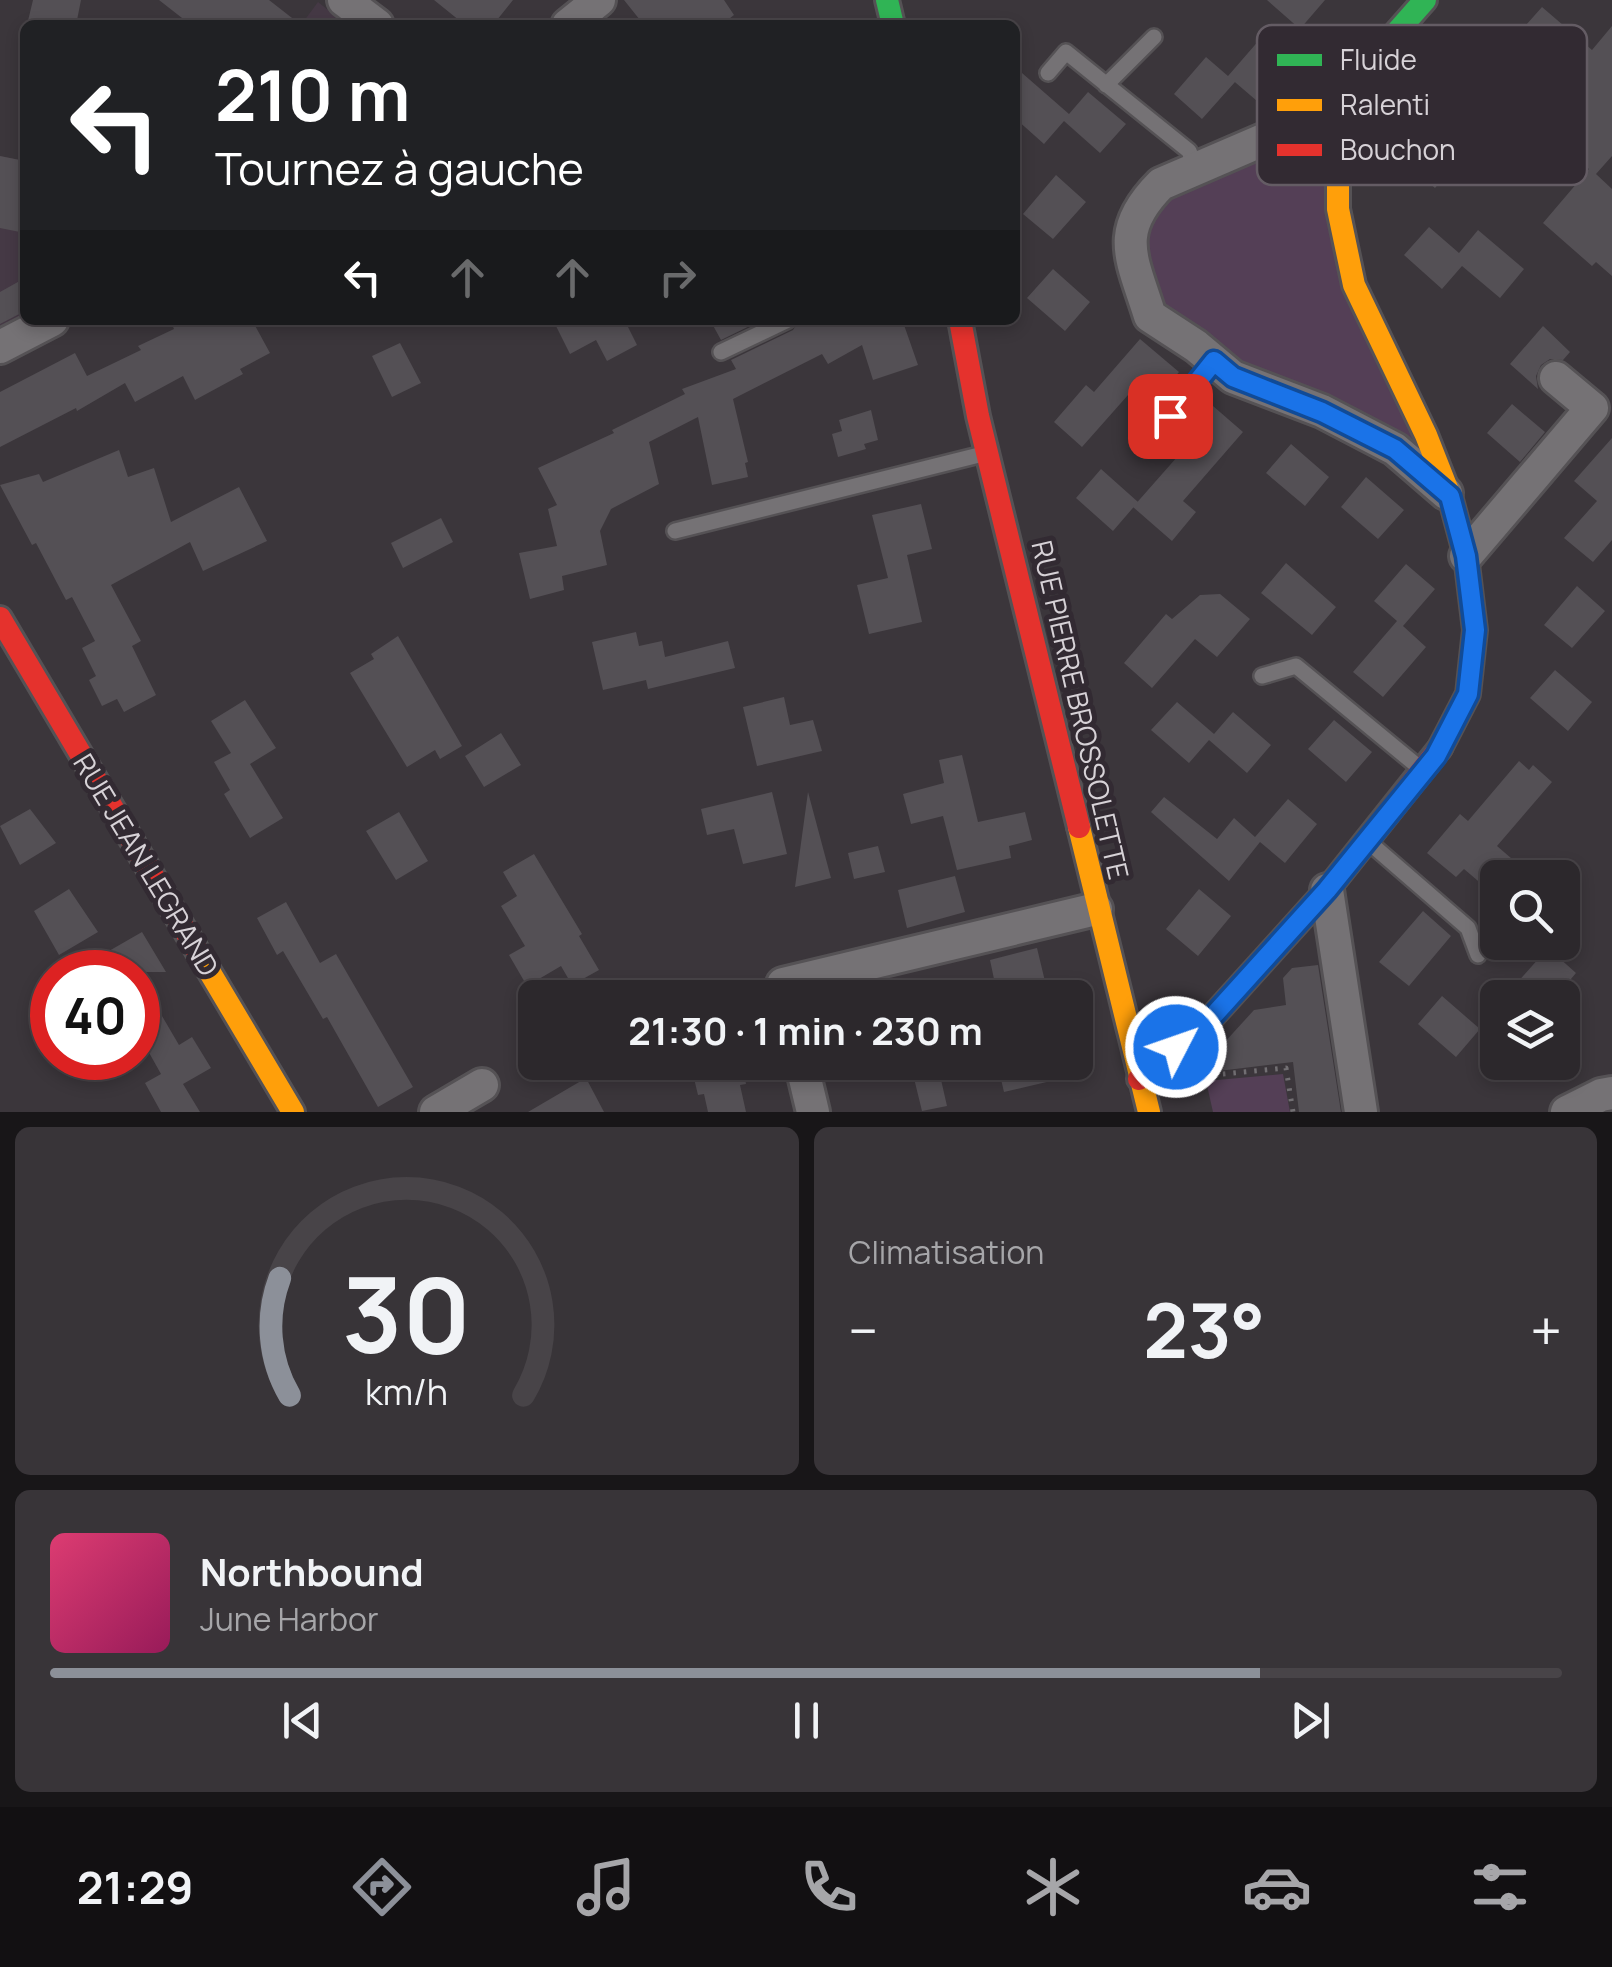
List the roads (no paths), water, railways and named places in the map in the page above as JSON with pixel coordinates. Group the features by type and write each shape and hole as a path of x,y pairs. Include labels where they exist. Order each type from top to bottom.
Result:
{"street":[{"path":"344,0 370,20"},
{"path":"574,20 599,0"},
{"path":"1402,25 1424,0"},
{"path":"1257,143 1162,184 1142,203 1128,241 1150,316 1233,377 1322,412 1395,449 1450,496"},
{"path":"1140,1078 1204,1026 1327,890 1436,756 1468,694 1475,630 1466,556 1450,496 1426,435 1354,286 1338,210 1338,185"},
{"path":"0,347 42,325"},
{"name":"RUE PIERRE BROSSOLETTE","path":"961,325 987,453 1096,909 1149,1112"},
{"path":"1466,556 1592,408 1556,378"},
{"name":"RUE JEAN LEGRAND","path":"0,618 293,1112"},
{"path":"1327,890 1361,1112"},
{"path":"799,980 1096,909"},
{"path":"805,1080 813,1112"},
{"path":"436,1112 482,1085"},
{"path":"1567,1112 1606,1100"}],"lane":[{"path":"1106,85 1154,37"},
{"path":"1048,73 1066,52 1189,151 1196,170"},
{"path":"722,352 778,325"},
{"path":"1148,444 1214,361"},
{"path":"676,532 987,453"},
{"path":"1262,676 1296,666 1424,772"},
{"path":"1368,841 1468,928 1478,955"}]}
